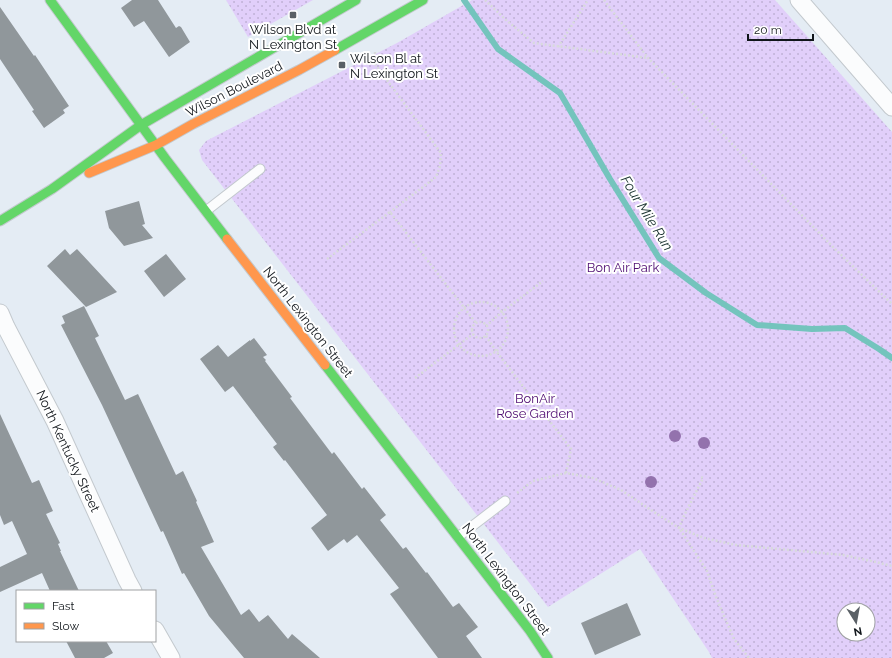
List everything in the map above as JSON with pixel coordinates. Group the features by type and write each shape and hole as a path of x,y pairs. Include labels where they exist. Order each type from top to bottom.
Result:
{"main road":[{"name":"North Lexington Street","path":"50,0 156,145 530,631 548,658"},
{"name":"Wilson Boulevard","path":"0,221 52,189 141,125 356,0"},
{"name":"Wilson Boulevard","path":"52,189 156,145 193,124 299,70 423,0"}],"street":[{"path":"799,0 892,107"},
{"name":"North Kentucky Street","path":"0,312 6,327 55,422 132,590"},
{"path":"156,632 170,658"}],"lane":[{"path":"206,211 260,169"},
{"path":"458,537 505,501"}],"path":[{"path":"485,0 534,44 648,58"},
{"path":"558,47 588,0"},
{"path":"604,0 648,58 823,237 892,304"},
{"path":"326,259 436,177 440,166 441,153 375,64 375,52"},
{"path":"390,212 476,323"},
{"path":"486,326 543,281"},
{"path":"484,303 492,305 502,312 508,328 507,337 503,345 496,351 487,355 477,356 467,352 459,345 455,336 454,326 458,316 465,308 472,304 484,303"},
{"path":"473,334 473,326 480,322 484,323 486,326 488,331 486,336"},
{"path":"415,378 473,334"},
{"path":"473,334 480,338 486,336"},
{"path":"486,336 571,449 566,473"},
{"path":"505,501 533,481 566,473 593,478 621,490 679,528 704,538 736,545 843,555 892,566"},
{"path":"679,528 704,478 701,477"},
{"path":"679,528 707,571 734,640 749,658"}],"green space":[{"path":"226,0 313,0 248,37"},
{"name":"Bon Air Park","path":"472,0 775,0 892,132 892,658 712,658 640,549 548,607 202,160 199,150 206,141 397,43"}],"building":[{"path":"132,0 158,0 176,28 179,26 181,27 190,42 169,57 144,21 134,27 121,8"},
{"path":"0,7 34,56 35,55 69,106 63,110 65,113 44,128 32,111 34,110 0,59"},
{"path":"139,201 145,224 142,225 153,238 124,246 109,228 105,211"},
{"path":"65,249 70,255 77,249 117,292 86,307 47,266"},
{"path":"166,254 186,279 164,297 144,271"},
{"path":"84,306 99,336 95,338 125,400 138,394 176,475 183,471 214,542 201,547 241,615 249,609 259,622 268,615 288,639 292,634 320,658 244,658 209,616 184,573 182,574 163,531 161,532 102,405 61,325 65,323 62,316"},
{"path":"254,338 267,355 263,357 266,360 265,361 292,397 290,398 332,454 334,452 362,489 364,487 386,515 380,520 403,549 406,547 426,573 427,572 453,607 459,603 478,627 466,636 482,658 438,658 390,594 399,588 357,535 347,543 344,539 328,551 311,528 327,515 285,460 284,461 273,447 277,444 233,386 225,392 200,359 218,345 228,357"},
{"path":"0,414 32,483 39,480 53,511 46,514 60,543 58,544 60,551 79,590 50,590 42,573 0,592 0,567 27,554 12,521 4,525 0,515"},
{"path":"627,603 641,635 595,655 581,623"},
{"path":"67,642 107,642 113,653 104,658 75,658"}],"waterway":[{"name":"Four Mile Run","path":"464,0 498,49 560,93 610,179 659,258 706,293 757,325 812,329 845,328 892,358"}],"traffic: fast":[{"path":"50,0 165,158 227,239"},
{"path":"0,221 52,189 141,125 356,0"},
{"path":"335,50 423,0"},
{"path":"325,365 530,631 548,658"}],"traffic: slow":[{"path":"89,173 156,145 193,124 335,50"},
{"path":"227,239 325,365"}],"place":[{"name":"Wilson Blvd at N Lexington St","path":"293,15"},
{"name":"Wilson Bl at N Lexington St","path":"342,65"}],"park label":[{"name":"BonAir Rose Garden","path":"535,406"}]}
